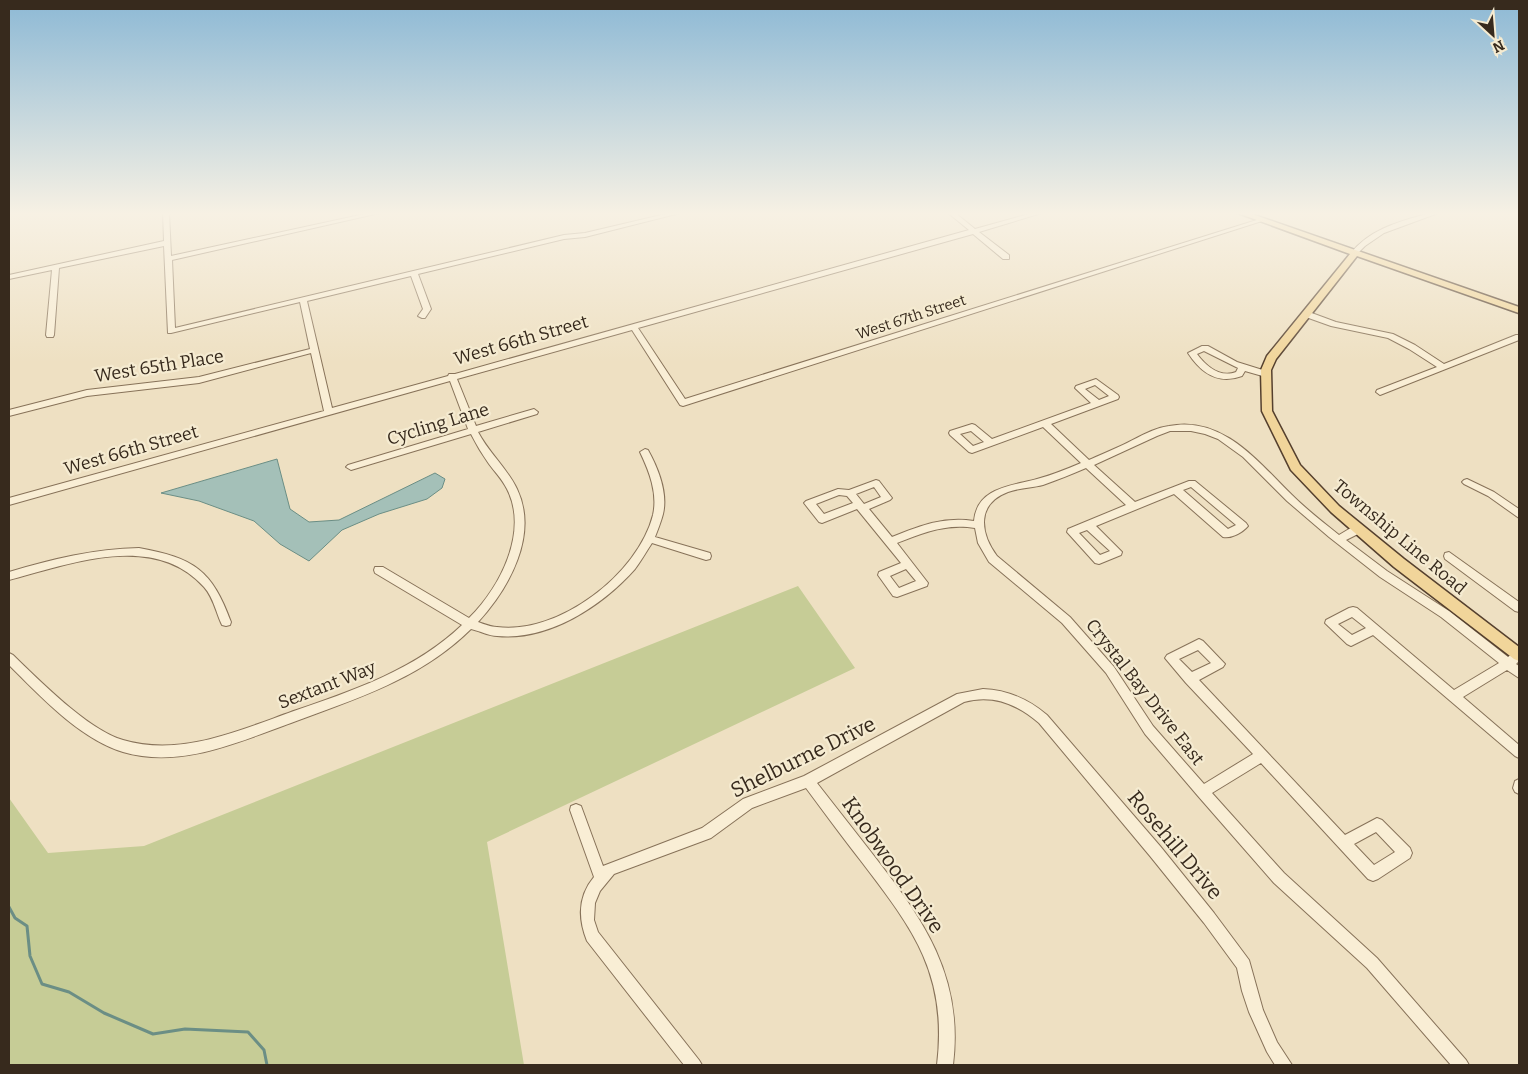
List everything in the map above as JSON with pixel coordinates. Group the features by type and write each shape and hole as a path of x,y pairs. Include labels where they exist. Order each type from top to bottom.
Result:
{"main road":[{"name":"Township Line Road","path":"1347,262 1271,358 1266,374 1267,411 1295,467 1335,510 1399,563 1519,655"},
{"path":"1384,262 1519,310"}],"street":[{"path":"9,277 78,262"},
{"path":"167,262 171,332 462,262"},
{"name":"West 66th Street","path":"9,502 859,262"},
{"name":"West 67th Street","path":"633,326 683,403 1129,262"},
{"path":"50,335 56,267"},
{"path":"414,273 427,309 422,316"},
{"path":"304,300 328,411"},
{"path":"1306,314 1338,325 1390,336 1408,344 1443,367"},
{"path":"1380,392 1519,337"},
{"path":"1242,368 1239,374 1224,378 1197,360 1192,353 1205,348 1224,361 1266,374"},
{"name":"West 65th Place","path":"9,412 86,393 199,380 314,350"},
{"name":"Sextant Way","path":"9,658 88,730 105,740 144,750 182,750 232,739 364,692 394,679 423,662 470,624 489,602 507,572 517,544 519,526 518,508 511,487 480,444 452,376"},
{"path":"990,443 1096,404"},
{"name":"Cycling Lane","path":"351,467 534,412"},
{"path":"1044,423 1133,506"},
{"path":"890,542 946,522 962,521 978,525 982,507 993,495 1008,488 1040,482 1122,449 1153,432 1166,428 1194,428 1225,440 1239,449 1263,470 1290,499 1339,539 1384,574 1445,615 1519,673"},
{"path":"379,570 470,624 488,630 510,632 532,629 562,618 586,606 614,585 638,560 650,538 658,514 659,491 656,478 645,452"},
{"path":"1467,482 1491,494 1519,514"},
{"path":"876,483 887,498 822,519 809,503 838,492 850,493 876,483"},
{"path":"1089,525 1133,506 1175,489 1192,483 1243,526 1227,534 1175,489"},
{"path":"850,493 861,506 908,564 923,583 897,593 883,575 908,564"},
{"name":"Crystal Bay Drive East","path":"978,525 982,540 993,559 1066,620 1107,665 1140,718 1202,792 1279,878 1372,962 1461,1065"},
{"path":"1339,539 1358,529"},
{"path":"650,538 706,556"},
{"path":"9,576 70,558 132,553 157,556 180,563 200,577 215,595 226,622"},
{"path":"1449,556 1519,608"},
{"path":"1375,629 1519,752"},
{"path":"1454,696 1508,664 1519,655"},
{"path":"1190,679 1373,874 1405,853 1377,824 1344,843"},
{"name":"Shelburne Drive","path":"694,1065 594,940 587,920 588,902 592,891 601,878 614,866 706,833 748,802 808,781 961,698 985,694"},
{"name":"Rosehill Drive","path":"985,694 1000,695 1014,699 1026,705 1043,719 1209,918 1244,965 1249,991 1256,1012 1272,1047 1284,1065"},
{"path":"1202,792 1262,755"},
{"name":"Knobwood Drive","path":"808,781 908,913 926,944 937,974 945,1009 947,1028 945,1065"},
{"path":"576,810 601,878"}],"green space":[{"path":"798,586 855,668 487,842 524,1065 9,1065 9,798 48,853 144,846"}],"water":[{"path":"277,459 290,509 309,522 339,520 435,473 445,479 442,488 427,499 379,514 342,530 309,561 280,544 254,521 199,501 161,493"}],"waterway":[{"path":"9,907 15,918 27,926 30,956 42,984 69,992 104,1013 153,1034 185,1029 248,1032 264,1050 267,1065"}]}
